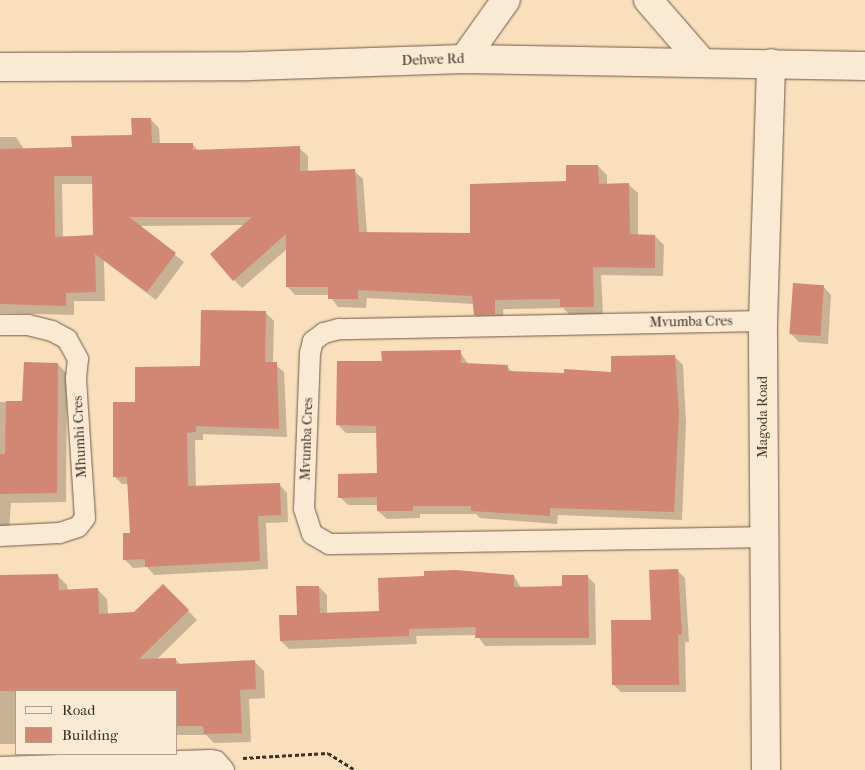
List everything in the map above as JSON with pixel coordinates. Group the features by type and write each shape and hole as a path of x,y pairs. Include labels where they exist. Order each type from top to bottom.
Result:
{"street":[{"path":"464,59 506,0"},
{"path":"648,0 701,61"},
{"name":"Dehwe Rd","path":"0,67 250,66 464,59 701,61 865,66"},
{"name":"Magoda Road","path":"766,770 763,320 771,63"},
{"name":"Mvumba Cres","path":"763,320 339,329 324,333 313,341 310,353 304,510 312,534 329,544 763,537"},
{"name":"Mhumhi Cres","path":"0,325 28,324 52,331 67,339 78,359 76,380 85,518 78,527 59,533 0,536"},
{"path":"0,768 217,765"}],"path":[{"path":"217,765 328,753 355,770"}],"building":[{"path":"131,118 151,118 152,143 193,143 193,150 300,146 300,171 355,169 359,232 470,233 470,184 566,181 566,165 598,165 599,184 629,183 630,234 655,235 655,268 593,267 594,307 560,307 560,299 495,300 495,314 474,315 472,296 358,290 358,299 328,299 328,287 286,287 286,234 233,281 210,254 252,217 129,217 176,253 147,292 95,254 96,292 66,293 66,306 0,304 0,149 72,147 71,136 132,135","holes":["54,176 92,176 93,235 55,237"]},
{"path":"793,283 824,285 820,336 789,334"},
{"path":"201,310 266,311 265,362 277,362 279,429 196,426 196,432 187,433 188,486 280,483 281,515 258,516 260,561 145,567 145,559 123,560 123,533 130,533 127,477 113,477 113,402 135,402 135,367 200,366"},
{"path":"461,350 461,363 508,365 508,371 564,373 564,369 611,372 611,356 675,355 679,414 674,512 550,508 550,516 471,511 471,506 413,506 413,511 377,511 377,497 338,498 338,474 377,473 376,426 336,425 337,361 382,361 381,351"},
{"path":"24,362 58,363 57,493 0,494 0,454 5,454 6,401 22,401"},
{"path":"678,569 682,635 678,635 679,685 612,685 611,620 651,620 649,570"},
{"path":"456,570 514,575 514,587 562,586 562,575 588,575 589,638 475,638 476,627 409,629 409,636 280,641 279,615 297,615 296,586 319,586 320,613 379,611 378,578 424,576 424,571"},
{"path":"58,574 59,590 98,588 99,614 134,612 163,584 189,610 139,659 176,658 176,664 255,660 256,689 240,690 242,733 204,734 203,726 178,726 178,690 0,691 0,575"}]}
